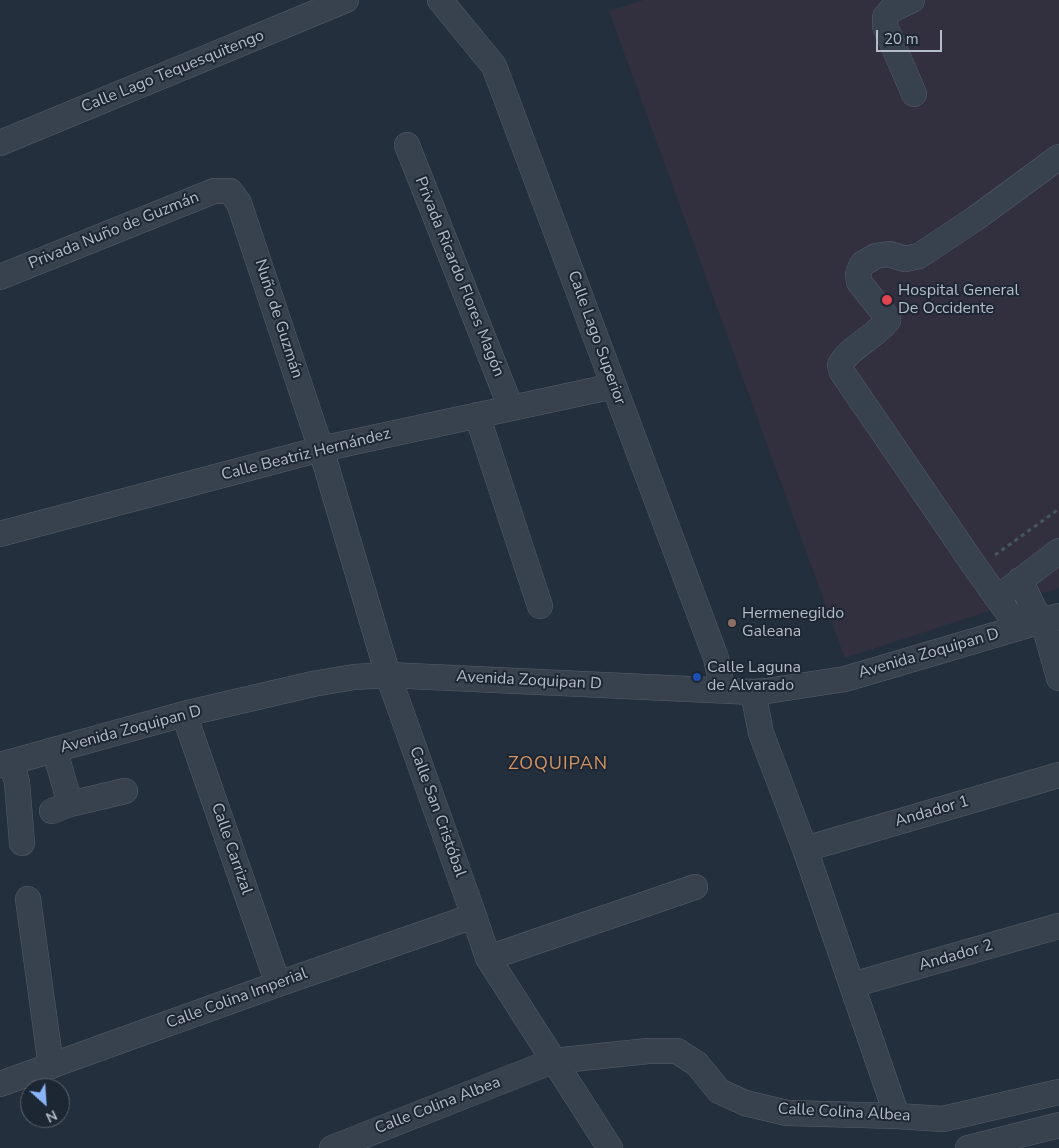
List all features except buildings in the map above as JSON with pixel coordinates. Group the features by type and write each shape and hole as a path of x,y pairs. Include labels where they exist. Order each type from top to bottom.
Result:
{"street":[{"name":"Calle Lago Tequesquitengo","path":"0,143 346,0"},
{"name":"Calle Lago Superior","path":"440,0 494,66 716,658 723,690"},
{"path":"912,0 891,10 885,17 885,26 914,94"},
{"name":"Privada Ricardo Flores Magón","path":"407,145 511,408"},
{"path":"1019,628 842,372 840,365 843,358 867,340 888,320 858,282 858,274 862,264 876,256 889,254 905,259 919,256 976,218 1059,157"},
{"name":"Privada Nuño de Guzmán","path":"0,276 214,191 230,192"},
{"name":"Nuño de Guzmán","path":"230,192 240,203 321,449"},
{"name":"Calle Beatriz Hernández","path":"0,534 321,449 614,386"},
{"path":"477,415 540,606"},
{"name":"Calle San Cristóbal","path":"321,449 388,675 488,958 610,1148"},
{"path":"998,598 1059,551"},
{"path":"1020,580 1034,609 1051,618 1059,678"},
{"name":"Avenida Zoquipan D","path":"5,764 184,714 313,684 354,677 388,675 767,692 845,679 1051,618"},
{"path":"753,692 761,733 805,849 897,1116"},
{"name":"Calle Carrizal","path":"184,714 278,984"},
{"path":"55,751 62,808 125,791"},
{"path":"5,764 17,782 22,843"},
{"name":"Andador 1","path":"805,849 1059,775"},
{"path":"488,958 695,887"},
{"path":"28,899 51,1066"},
{"name":"Calle Colina Imperial","path":"0,1084 474,916"},
{"name":"Andador 2","path":"852,985 1059,926"},
{"name":"Calle Colina Albea","path":"332,1148 553,1061 648,1051 677,1051 697,1064 719,1090 745,1103 787,1113 943,1118 1059,1092"},
{"path":"968,1148 1059,1125"}],"path":[{"path":"976,568 1059,509"}],"shaded area":[{"name":"Hospital General De Occidente","path":"644,0 1059,0 1059,588 845,658 609,11"}],"place":[{"name":"Hospital General De Occidente","path":"887,300"},
{"name":"Hermenegildo Galeana","path":"732,623"},
{"name":"Calle Laguna de Alvarado","path":"697,677"}],"district":[{"name":"ZOQUIPAN","path":"558,765"}]}
